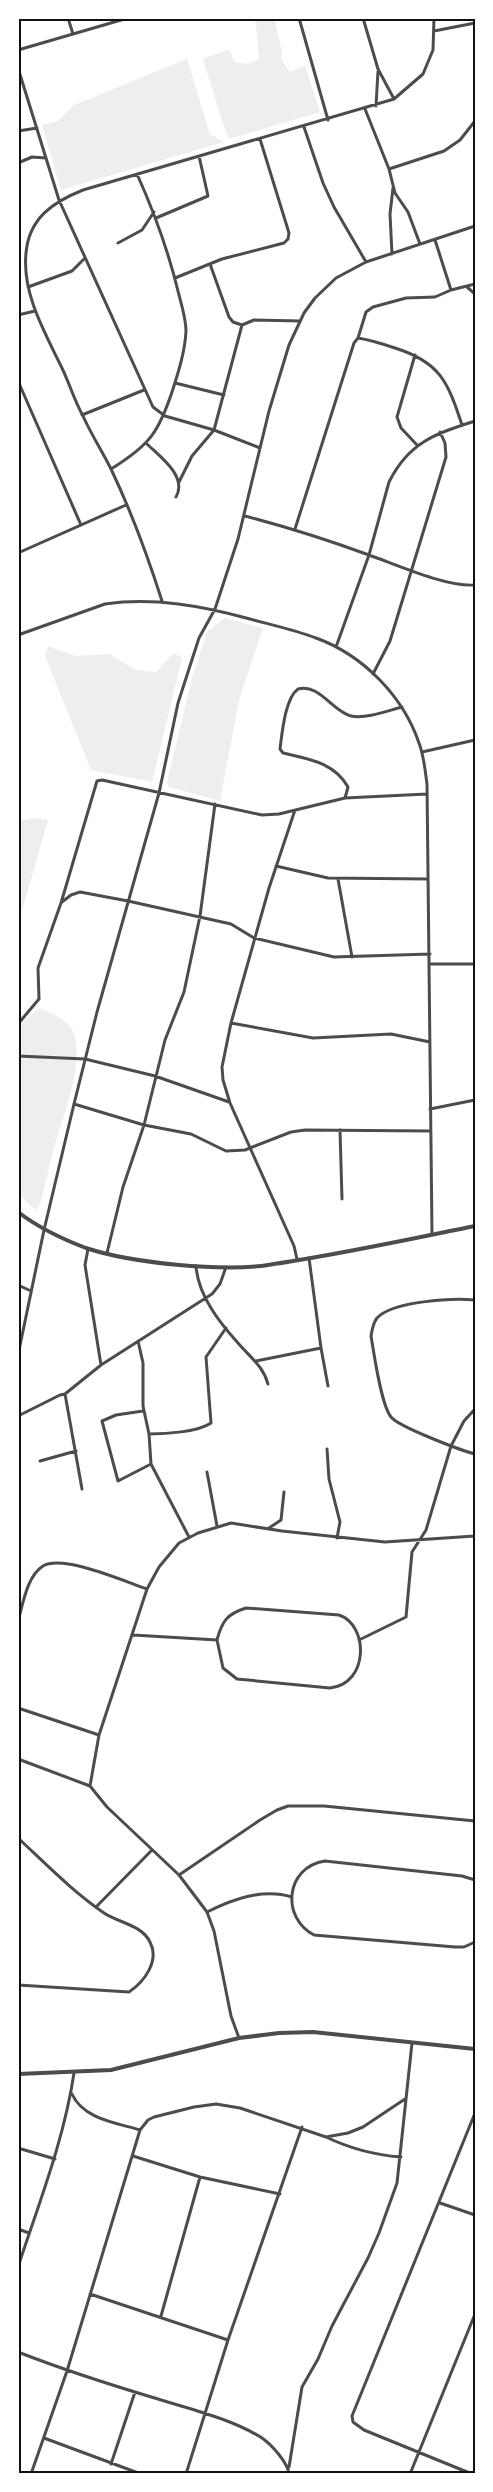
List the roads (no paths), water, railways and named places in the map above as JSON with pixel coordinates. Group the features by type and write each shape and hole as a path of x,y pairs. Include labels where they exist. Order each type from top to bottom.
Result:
{"street":[{"path":"68,18 73,34"},
{"path":"18,50 128,18"},
{"path":"299,18 328,120"},
{"path":"363,18 378,69 394,99"},
{"path":"162,601 151,566 111,469 82,415 35,311 25,270 26,251 32,230 43,213 59,200 83,189 304,127 394,99 423,74 433,50 434,18"},
{"path":"434,30 475,22"},
{"path":"18,68 59,200 153,407 165,416 214,430 260,448"},
{"path":"376,106 378,69"},
{"path":"365,109 394,187 413,222 420,244"},
{"path":"389,169 444,151 460,140 475,121"},
{"path":"304,127 322,183 366,262"},
{"path":"18,132 37,128"},
{"path":"175,278 247,251 284,243 288,239 289,233 260,139"},
{"path":"156,218 208,196 199,156"},
{"path":"18,163 32,157 46,158"},
{"path":"111,469 152,438 165,416 182,362 186,329 175,278 154,212 137,174"},
{"path":"392,254 390,214 394,187"},
{"path":"118,243 142,230 154,212"},
{"path":"18,1355 44,1230 85,1059 159,793 182,692 199,638 215,609 245,516 260,448 289,345 300,321 315,298 336,278 366,262 475,226"},
{"path":"435,239 451,290"},
{"path":"28,288 72,271 84,259"},
{"path":"210,264 232,322 242,325 254,320 300,321"},
{"path":"295,529 366,312 373,307 406,298 435,297 475,284"},
{"path":"467,287 475,294"},
{"path":"18,315 35,311"},
{"path":"176,496 179,482 192,456 214,430 242,325"},
{"path":"358,338 415,354 431,364 444,378 462,425"},
{"path":"415,354 397,417 398,423 417,445"},
{"path":"18,381 81,525"},
{"path":"175,383 224,394"},
{"path":"82,415 144,390"},
{"path":"336,647 369,555 389,482 404,458 417,445 440,432 475,421"},
{"path":"373,674 390,641 446,457 445,443 440,432"},
{"path":"146,443 167,463 179,482"},
{"path":"18,553 126,505"},
{"path":"245,516 295,529 411,570 455,583 474,585 475,592"},
{"path":"18,636 105,604 162,601 215,609 316,638 336,647 373,674 402,707 422,752 427,794 430,954 429,1131 432,1234"},
{"path":"345,798 348,787 344,780 326,765 283,753 280,749 291,696 298,689 310,689 354,717 402,707"},
{"path":"422,752 475,740"},
{"path":"18,1024 39,999 38,968 61,903 97,781 102,780 262,815 279,814 345,798 427,794"},
{"path":"107,1253 123,1187 144,1125 165,1040 184,992 200,916 215,804"},
{"path":"295,810 254,938 231,1023 222,1067 223,1080 230,1103 294,1246 297,1259"},
{"path":"276,866 328,878 428,879"},
{"path":"338,878 352,957"},
{"path":"61,903 71,895 80,892 128,901 231,924 254,938 319,955 352,957 430,954"},
{"path":"429,964 475,964"},
{"path":"231,1023 313,1038 391,1034 430,1042"},
{"path":"18,1056 85,1059 155,1076 230,1103"},
{"path":"430,1109 475,1100"},
{"path":"74,1104 144,1125 191,1134 226,1151 250,1148 291,1132 429,1131"},
{"path":"340,1130 342,1199"},
{"path":"18,1212 44,1230 88,1249 196,1266 267,1266 475,1226"},
{"path":"88,1249 85,1265 101,1365"},
{"path":"309,1258 328,1386"},
{"path":"196,1266 206,1298 226,1328 265,1374 268,1384"},
{"path":"18,1416 60,1395 65,1395 101,1365 206,1298 216,1290 226,1266"},
{"path":"18,1285 31,1291"},
{"path":"475,1300 420,1303 386,1311 373,1325 371,1336 385,1405 391,1417 451,1446 475,1454"},
{"path":"149,1434 178,1432 211,1423 206,1357 226,1328"},
{"path":"138,1341 143,1363 144,1411 149,1434 151,1464 189,1537"},
{"path":"256,1362 321,1348"},
{"path":"65,1395 82,1489"},
{"path":"359,1640 406,1617 411,1556 426,1530 451,1446 464,1421 475,1408"},
{"path":"144,1411 116,1415 102,1420 118,1481 151,1464"},
{"path":"327,1449 329,1479 340,1522 337,1538"},
{"path":"40,1461 76,1451"},
{"path":"207,1472 217,1526"},
{"path":"267,1529 281,1520 284,1492"},
{"path":"90,1786 99,1735 147,1589 159,1567 179,1543 217,1526 244,1523 267,1529 385,1542 475,1536"},
{"path":"18,1621 33,1579 44,1566 51,1564 79,1567 147,1589"},
{"path":"246,1608 339,1615 354,1625 359,1640 360,1655 354,1677 345,1685 330,1688 237,1679 223,1668 217,1640 223,1621 233,1612 246,1608"},
{"path":"133,1635 217,1640"},
{"path":"18,1708 99,1735"},
{"path":"18,1759 90,1786 107,1808 178,1875 207,1912 214,1931 231,2016 239,2038"},
{"path":"178,1875 260,1820 288,1806 324,1806 475,1821"},
{"path":"18,1838 66,1885 106,1914 137,1929 151,1942 152,1962 143,1982 129,1992 18,1985"},
{"path":"96,1906 151,1851"},
{"path":"475,1880 462,1876 325,1861 309,1866 299,1873 292,1897 298,1922 305,1931 314,1935 455,1947 464,1947 475,1942"},
{"path":"207,1912 229,1901 247,1897 265,1894 292,1897"},
{"path":"18,2074 111,2070 239,2038 279,2033 313,2032 475,2049"},
{"path":"289,2474 302,2387 380,2233 397,2184 412,2043"},
{"path":"18,2267 55,2159 74,2073"},
{"path":"71,2093 76,2103 92,2114 140,2130"},
{"path":"326,2137 348,2133 363,2127 405,2099"},
{"path":"32,2474 67,2371 140,2130 148,2120 194,2107 216,2104 240,2108 302,2127 356,2150 379,2156 401,2157"},
{"path":"472,2474 364,2430 354,2422 352,2416 475,2113"},
{"path":"187,2474 228,2340 302,2127"},
{"path":"18,2148 55,2159"},
{"path":"133,2156 200,2177 280,2194"},
{"path":"161,2316 200,2177"},
{"path":"440,2203 475,2215"},
{"path":"18,2229 29,2234"},
{"path":"90,2294 228,2340"},
{"path":"410,2474 475,2314"},
{"path":"18,2352 67,2371 205,2414 264,2439 289,2467"},
{"path":"111,2464 135,2392"},
{"path":"44,2438 141,2474"}]}
